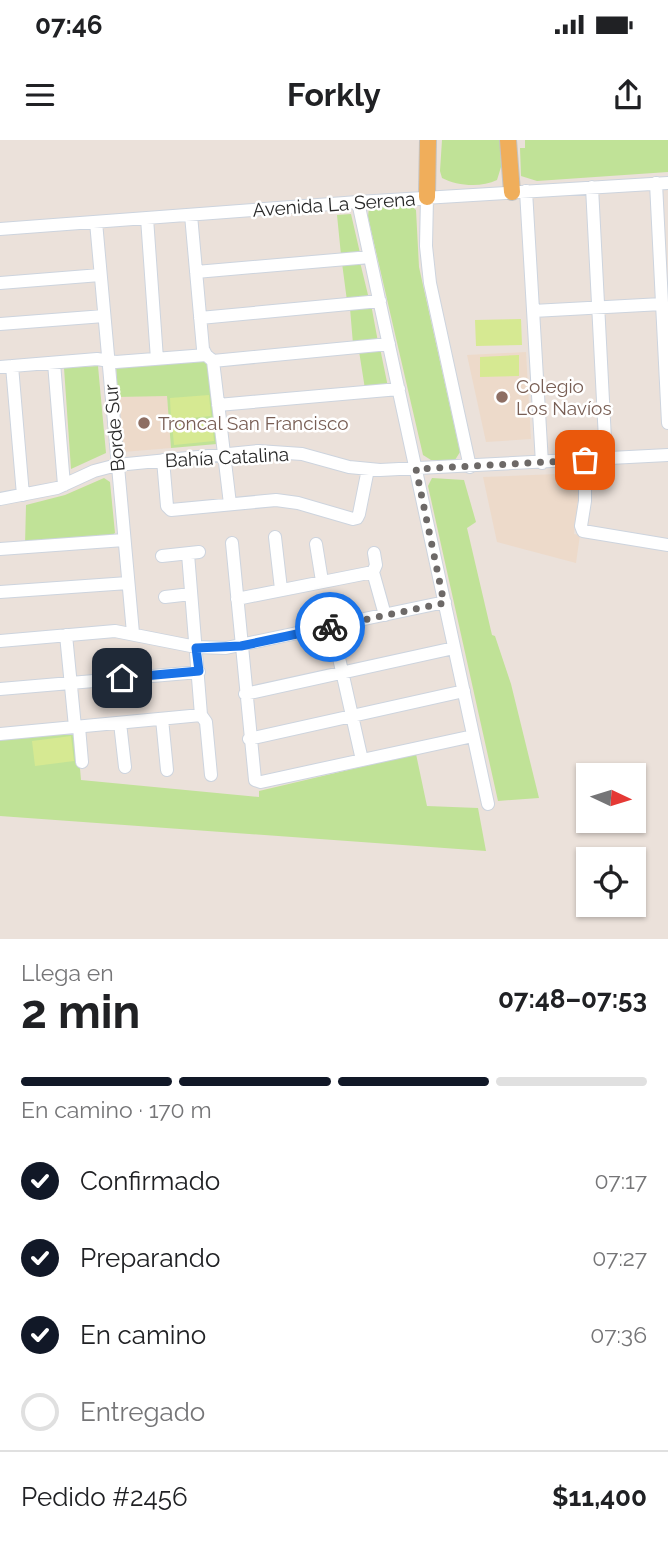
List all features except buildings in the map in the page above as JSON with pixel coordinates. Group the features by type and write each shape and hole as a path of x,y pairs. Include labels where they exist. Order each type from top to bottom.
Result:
{"main road":[{"path":"427,197 428,140"},
{"path":"508,140 519,191"}],"street":[{"name":"Avenida La Serena","path":"0,229 427,197 662,183"},
{"path":"662,183 662,304 666,334 668,423"},
{"path":"592,187 606,459"},
{"path":"519,191 533,311 542,463"},
{"path":"427,197 426,246 430,283 470,467"},
{"path":"358,202 488,804"},
{"path":"191,215 200,318 218,405 230,504"},
{"path":"147,218 157,359"},
{"name":"Borde Sur","path":"96,222 132,634"},
{"path":"196,272 370,257"},
{"path":"0,283 100,275"},
{"path":"200,318 380,302"},
{"path":"533,311 662,304"},
{"path":"0,324 104,316"},
{"path":"23,495 6,367 97,359 209,358 389,344"},
{"path":"54,363 64,485"},
{"path":"218,405 398,389"},
{"name":"Bahía Catalina","path":"0,499 64,485 94,471 117,465 224,455 287,452 368,470 668,455"},
{"path":"163,460 169,509 283,501 336,516 357,518 368,470"},
{"path":"585,460 582,529 586,532 668,545"},
{"path":"275,537 281,589"},
{"path":"0,549 124,541"},
{"path":"232,543 255,780 261,782 473,736"},
{"path":"316,544 322,581"},
{"path":"374,552 376,565 373,572 384,615"},
{"path":"162,556 193,553 191,594 201,715 206,722 211,775"},
{"path":"237,599 373,572"},
{"path":"0,592 128,583"},
{"path":"165,597 191,594"},
{"path":"0,642 108,631 196,648 241,646 444,603"},
{"path":"332,627 362,760"},
{"path":"66,635 82,762"},
{"path":"245,694 454,648"},
{"path":"0,689 199,671"},
{"path":"249,739 464,691"},
{"path":"0,734 201,715"},
{"path":"162,719 167,770"},
{"path":"120,723 125,767"}],"shaded area":[{"name":"Colegio Los Navíos","path":"526,352 531,439 486,442 467,355"},
{"name":"Troncal San Francisco","path":"167,395 171,448 123,452 118,397"},
{"path":"581,473 574,534 580,535 576,563 497,542 483,477"}],"green space":[{"path":"442,140 500,140 501,167 497,180 469,185 442,178"},
{"path":"525,140 668,140 668,172 537,181 521,176 520,148 525,148"},
{"path":"410,205 416,210 419,267 460,452 455,460 431,460 423,455 368,217 369,207"},
{"path":"351,214 360,253 341,255 337,215"},
{"path":"360,262 369,299 347,301 342,263"},
{"path":"371,304 378,342 353,344 350,308"},
{"path":"521,319 522,345 476,346 475,320"},
{"path":"380,348 388,387 365,389 359,351"},
{"path":"519,355 519,376 480,377 480,357"},
{"path":"204,358 210,363 217,444 171,448 167,396 118,397 116,366"},
{"path":"98,366 106,453 71,469 64,368"},
{"path":"209,395 211,416 171,420 170,398"},
{"path":"212,420 214,441 174,445 172,423"},
{"path":"104,478 110,482 115,533 110,537 25,545 26,505 65,495"},
{"path":"432,478 464,480 476,522 467,528 492,635 495,636 511,684 539,798 498,801 428,486"},
{"path":"77,733 81,780 259,797 259,791 416,754 427,806 478,808 486,851 0,816 0,739"},
{"path":"71,736 74,761 35,766 32,741"}],"way so far":[{"path":"330,627 444,603 416,469 585,460"}],"place":[{"name":"Colegio Los Navíos","path":"502,397"},
{"name":"Troncal San Francisco","path":"144,423"}],"route":[{"path":"122,678 199,671 196,648 241,646 330,627"}]}
